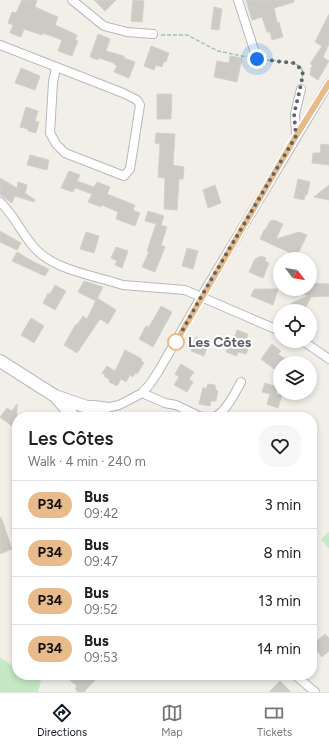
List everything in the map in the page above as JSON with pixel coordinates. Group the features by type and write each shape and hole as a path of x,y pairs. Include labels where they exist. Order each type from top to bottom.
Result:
{"street":[{"path":"72,0 104,26 127,32 153,34"},
{"path":"238,0 257,59"},
{"path":"0,45 123,93 137,100 140,105 130,169 124,176 65,153 56,144 50,133 53,82 56,68"},
{"path":"100,412 127,401 142,392 158,372 296,136 329,83"},
{"path":"296,136 294,114 300,89"},
{"path":"0,202 10,211 32,246 50,261 123,285 185,290 273,328"},
{"path":"313,348 329,359"},
{"path":"0,362 55,396 83,406 90,412"},
{"path":"221,412 241,382"},
{"path":"142,392 165,403 176,405 191,412"},
{"path":"55,396 69,412"},
{"path":"74,412 75,409 83,406 94,405 110,407"},
{"path":"301,680 315,692"}],"path":[{"path":"153,34 187,35 218,51 257,59 294,63 301,69 303,74 300,89"}],"green space":[{"path":"329,532 329,549 321,539"},
{"path":"0,658 12,665 12,680 41,681 38,692 0,692"}],"building":[{"path":"22,0 37,0 35,7 58,17 55,25 77,35 75,40 78,41 72,56 58,51 62,40 43,33 42,35 24,29 21,37 10,33 13,25 8,23 12,12 16,13"},
{"path":"94,0 116,0 105,11"},
{"path":"133,0 144,1 142,22 131,21"},
{"path":"246,0 294,0 294,2 274,8 277,23 279,22 283,37 272,40 270,32 267,32 262,17 252,20"},
{"path":"214,7 222,9 219,30 211,29"},
{"path":"329,14 329,44 323,57 329,61 318,80 310,75 313,65 310,64 322,46 315,42"},
{"path":"98,34 110,39 106,51 124,56 124,58 135,62 129,78 114,72 117,66 114,63 99,58 98,60 90,57"},
{"path":"151,46 169,53 166,62 164,61 162,67 156,65 154,70 144,66"},
{"path":"230,56 242,58 237,82 214,77 217,61 229,63"},
{"path":"21,68 40,76 35,90 15,83"},
{"path":"157,94 172,94 171,119 157,119"},
{"path":"26,107 38,111 35,121 39,122 36,133 20,127"},
{"path":"156,133 175,134 173,165 184,167 183,179 179,179 177,210 164,209 165,178 158,177 160,144 155,143"},
{"path":"321,144 329,145 329,165 312,163 313,153 320,153"},
{"path":"30,155 49,160 47,170 27,165"},
{"path":"69,171 80,175 77,181 94,187 97,182 110,187 107,194 135,205 133,210 140,213 135,226 116,219 118,212 102,205 101,207 88,202 92,194 75,188 73,192 61,188"},
{"path":"0,178 17,188 18,182 27,185 25,193 35,200 34,202 15,196 12,203 0,195"},
{"path":"298,179 310,182 307,195 305,195 304,200 294,198"},
{"path":"215,185 221,203 208,208 203,190"},
{"path":"329,185 329,200 314,197"},
{"path":"148,211 164,216 161,225 167,227 161,245 165,247 155,272 142,267 149,252 147,251 156,224 145,221"},
{"path":"274,220 283,224 276,239 299,232 307,235 299,252 288,252 260,239 270,221"},
{"path":"0,231 21,243 17,250 0,242"},
{"path":"86,232 99,236 94,253 80,249"},
{"path":"116,247 128,251 122,268 115,265 117,261 111,258"},
{"path":"187,248 198,251 193,269 182,266"},
{"path":"17,252 49,269 45,276 12,261"},
{"path":"261,256 266,258 265,261 269,263 263,278 249,272 255,259"},
{"path":"84,281 103,287 96,301 78,292"},
{"path":"317,283 329,284 329,296 311,297 308,304 292,303 308,296 317,296"},
{"path":"55,285 66,291 55,310 43,303 48,293 50,294"},
{"path":"254,289 273,289 273,296 276,296 273,305 251,296"},
{"path":"97,298 116,310 108,324 100,319 77,353 64,345 76,324 77,325 83,316 87,319"},
{"path":"161,306 172,312 153,347 139,339 146,326 149,327"},
{"path":"31,318 44,326 34,343 21,335"},
{"path":"237,330 248,334 246,340 251,342 246,354 238,352 237,356 226,352 229,343 232,344"},
{"path":"196,337 209,342 204,356 191,351"},
{"path":"272,344 273,348 277,348 281,351 278,354 281,356 273,356 273,368 261,359"},
{"path":"125,350 142,359 141,361 144,363 137,374 135,373 133,377 130,375 126,382 121,379 117,386 109,382 110,380 104,376 105,374 102,373 107,366 115,371"},
{"path":"181,364 194,372 189,379 193,382 187,392 174,385 179,377 175,374"},
{"path":"265,383 273,386 273,400 280,400 278,408 267,404 270,394 262,392"},
{"path":"208,384 215,385 216,390 218,391 216,401 211,401 210,406 199,404 203,387 206,389"},
{"path":"17,404 17,412 12,412 12,426 0,417 7,408 12,411"},
{"path":"1,517 12,549 0,554 0,518"},
{"path":"325,634 329,638 329,651 322,657 317,651 317,641"},
{"path":"70,680 95,680 84,692 78,692 75,689 77,686"},
{"path":"280,681 291,692 269,692"}],"bus line":[{"name":"P34","path":"176,342 296,136 329,83"}],"place":[{"name":"Les Côtes","path":"176,342"}],"route":[{"path":"176,342 296,136 294,114 303,74 301,69 294,63 257,59"}]}
